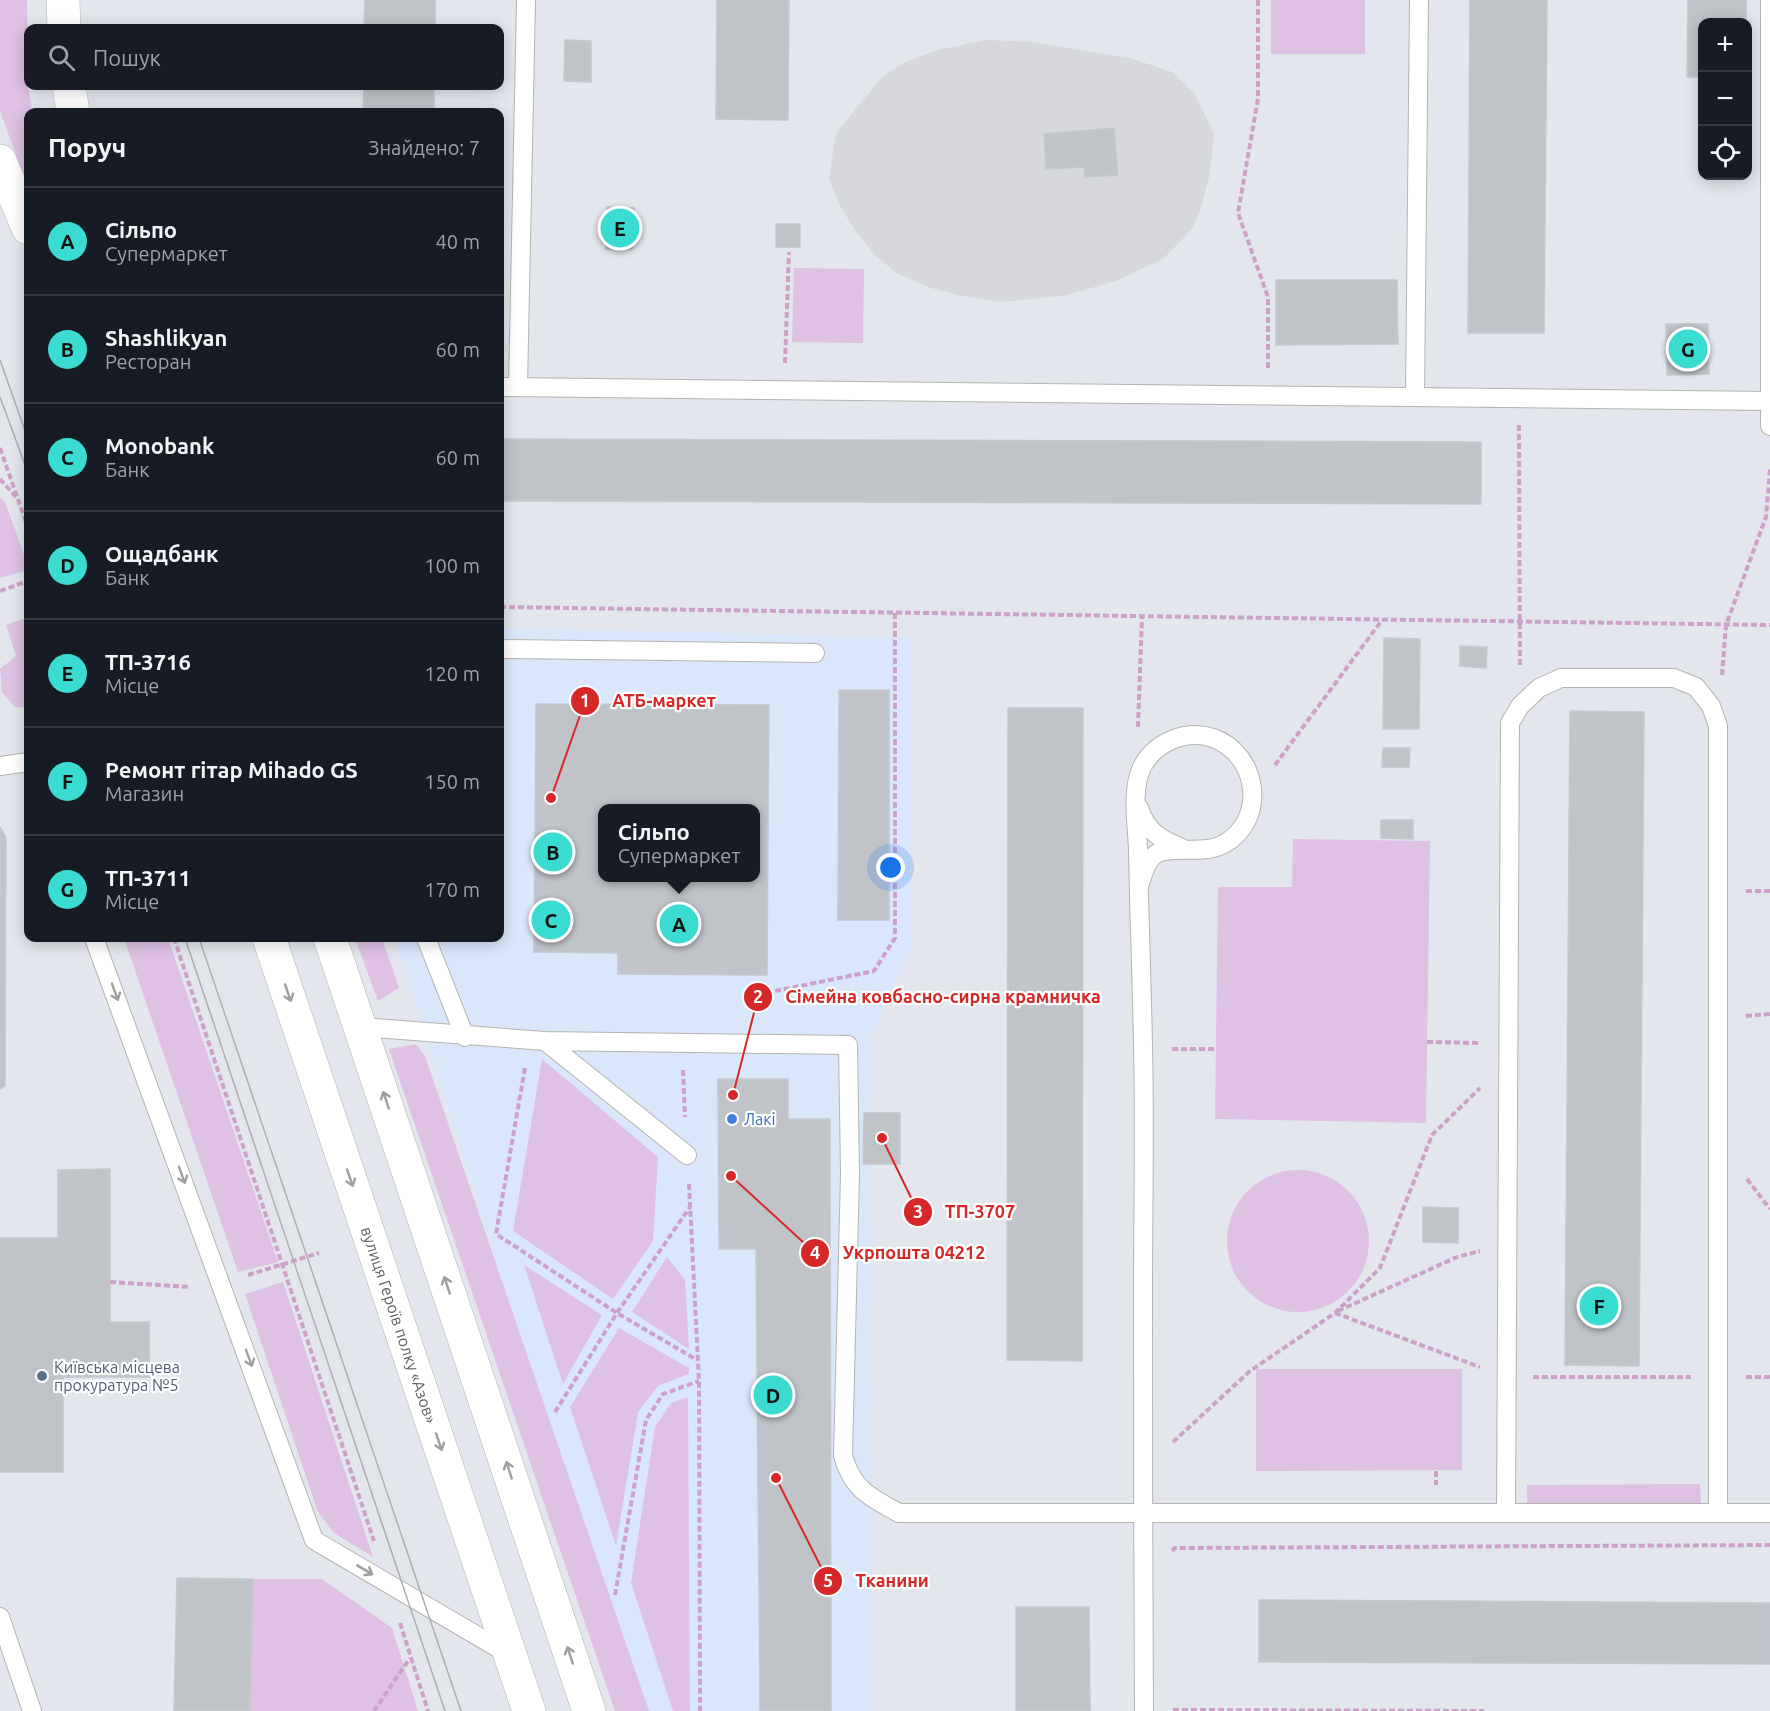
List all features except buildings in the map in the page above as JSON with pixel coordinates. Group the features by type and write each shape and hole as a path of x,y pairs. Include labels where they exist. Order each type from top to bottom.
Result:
{"main road":[{"path":"63,0 64,24"},
{"path":"70,90 72,108"},
{"path":"0,161 24,218"},
{"name":"вулиця Героїв полку «Азов»","path":"270,942 529,1711"},
{"path":"331,942 589,1711"}],"lane":[{"path":"518,387 526,0"},
{"path":"1415,397 1419,0"},
{"path":"1770,0 1770,426"},
{"path":"504,387 1770,401"},
{"path":"504,649 815,653"},
{"path":"1506,1513 1510,723 1520,706 1539,688 1561,678 1674,678 1695,687 1711,706 1718,726 1718,1513"},
{"path":"1138,887 1151,857 1159,852 1209,850 1226,842 1241,830 1250,813 1253,794 1250,776 1242,758 1227,745 1209,737 1190,735 1171,740 1155,750 1143,766 1137,784 1138,887 1143,1049 1144,1711"},
{"path":"0,766 24,763"},
{"path":"1137,804 1143,822 1155,837 1190,852"},
{"path":"95,942 314,1540 511,1656"},
{"path":"428,942 465,1037"},
{"path":"361,1027 537,1041 848,1045 850,1174 843,1456 849,1477 860,1489 899,1513 1770,1513"},
{"path":"537,1041 687,1155"},
{"path":"0,1617 32,1711"}],"path":[{"path":"1258,0 1258,99 1238,213 1268,297 1268,396"},
{"path":"784,390 789,252"},
{"path":"1519,398 1520,706"},
{"path":"0,448 24,516"},
{"path":"1718,726 1726,625 1768,519 1770,469"},
{"path":"0,479 18,499"},
{"path":"0,591 24,582"},
{"path":"504,607 1770,625"},
{"path":"775,991 874,970 895,938 895,613"},
{"path":"1138,728 1142,616"},
{"path":"1253,794 1382,620"},
{"path":"175,942 428,1711"},
{"path":"537,1041 496,1234 617,1312 698,1360"},
{"path":"1428,1042 1508,1052"},
{"path":"681,1043 699,1381 700,1711"},
{"path":"1143,1049 1216,1049"},
{"path":"1143,1470 1250,1371 1335,1312 1380,1268 1431,1135 1508,1052"},
{"path":"555,1412 617,1312 691,1206"},
{"path":"1335,1312 1457,1257 1507,1243"},
{"path":"1335,1312 1506,1378 1770,1377"},
{"path":"615,1595 645,1420 663,1394 699,1381"},
{"path":"1169,1555 1175,1548 1770,1545"},
{"path":"374,1711 410,1658"},
{"path":"1163,1710 1484,1711"}],"shaded area":[{"path":"0,0 27,0 27,24 24,24 24,90 29,90 31,108 24,108 24,177 0,111"},
{"path":"1271,0 1365,0 1365,54 1271,54"},
{"path":"986,40 1033,42 1130,58 1172,72 1195,94 1214,134 1210,173 1201,208 1192,229 1163,259 1116,281 1067,295 1004,302 962,296 931,288 896,273 875,255 856,232 840,206 829,179 836,133 882,77 907,61 942,49"},
{"path":"794,268 864,269 863,343 792,342"},
{"path":"0,497 5,502 24,555 24,571 0,578"},
{"path":"24,618 24,708 15,707 2,692 0,669 16,656 6,625"},
{"path":"504,628 912,637 911,947 872,1035 872,1711 637,1711 396,942 504,942"},
{"path":"1293,839 1430,841 1426,1123 1215,1119 1218,887 1292,887"},
{"path":"125,942 169,942 278,1262 238,1272"},
{"path":"356,942 383,942 399,988 378,1001"},
{"path":"416,1044 425,1056 649,1711 615,1711 389,1049"},
{"path":"542,1059 658,1157 653,1241 613,1299 513,1231"},
{"path":"1298,1170 1325,1175 1348,1191 1364,1214 1369,1241 1364,1268 1348,1291 1325,1307 1298,1312 1271,1307 1248,1291 1232,1268 1227,1241 1232,1214 1248,1191 1271,1175"},
{"path":"667,1257 685,1280 689,1349 632,1312"},
{"path":"524,1265 602,1315 563,1384"},
{"path":"283,1282 373,1557 334,1533 318,1512 245,1294"},
{"path":"619,1328 689,1368 689,1374 658,1386 638,1412 616,1546 570,1407"},
{"path":"1256,1369 1462,1369 1462,1470 1256,1471"},
{"path":"688,1397 690,1711 673,1711 631,1583 655,1427 671,1403"},
{"path":"1700,1484 1701,1505 1527,1506 1527,1485"},
{"path":"253,1579 322,1579 392,1628 418,1711 250,1711"}],"tram line":[{"path":"0,360 24,428"},
{"path":"0,397 24,462"},
{"path":"186,942 445,1711"},
{"path":"200,942 461,1711"}],"place":[{"name":"ТП-3716","path":"620,228"},
{"name":"ТП-3711","path":"1688,349"},
{"name":"АТБ-маркет","path":"551,798"},
{"name":"Shashlikyan","path":"553,852"},
{"name":"Monobank","path":"551,920"},
{"name":"Сільпо","path":"679,924"},
{"name":"Сімейна ковбасно-сирна крамничка","path":"733,1095"},
{"name":"Лакі","path":"732,1119"},
{"name":"ТП-3707","path":"882,1138"},
{"name":"Укрпошта 04212","path":"731,1176"},
{"name":"Ремонт гітар Mihado GS","path":"1599,1306"},
{"name":"Київська місцева прокуратура №5","path":"42,1376"},
{"name":"Ощадбанк","path":"773,1395"},
{"name":"Тканини","path":"776,1478"}]}
